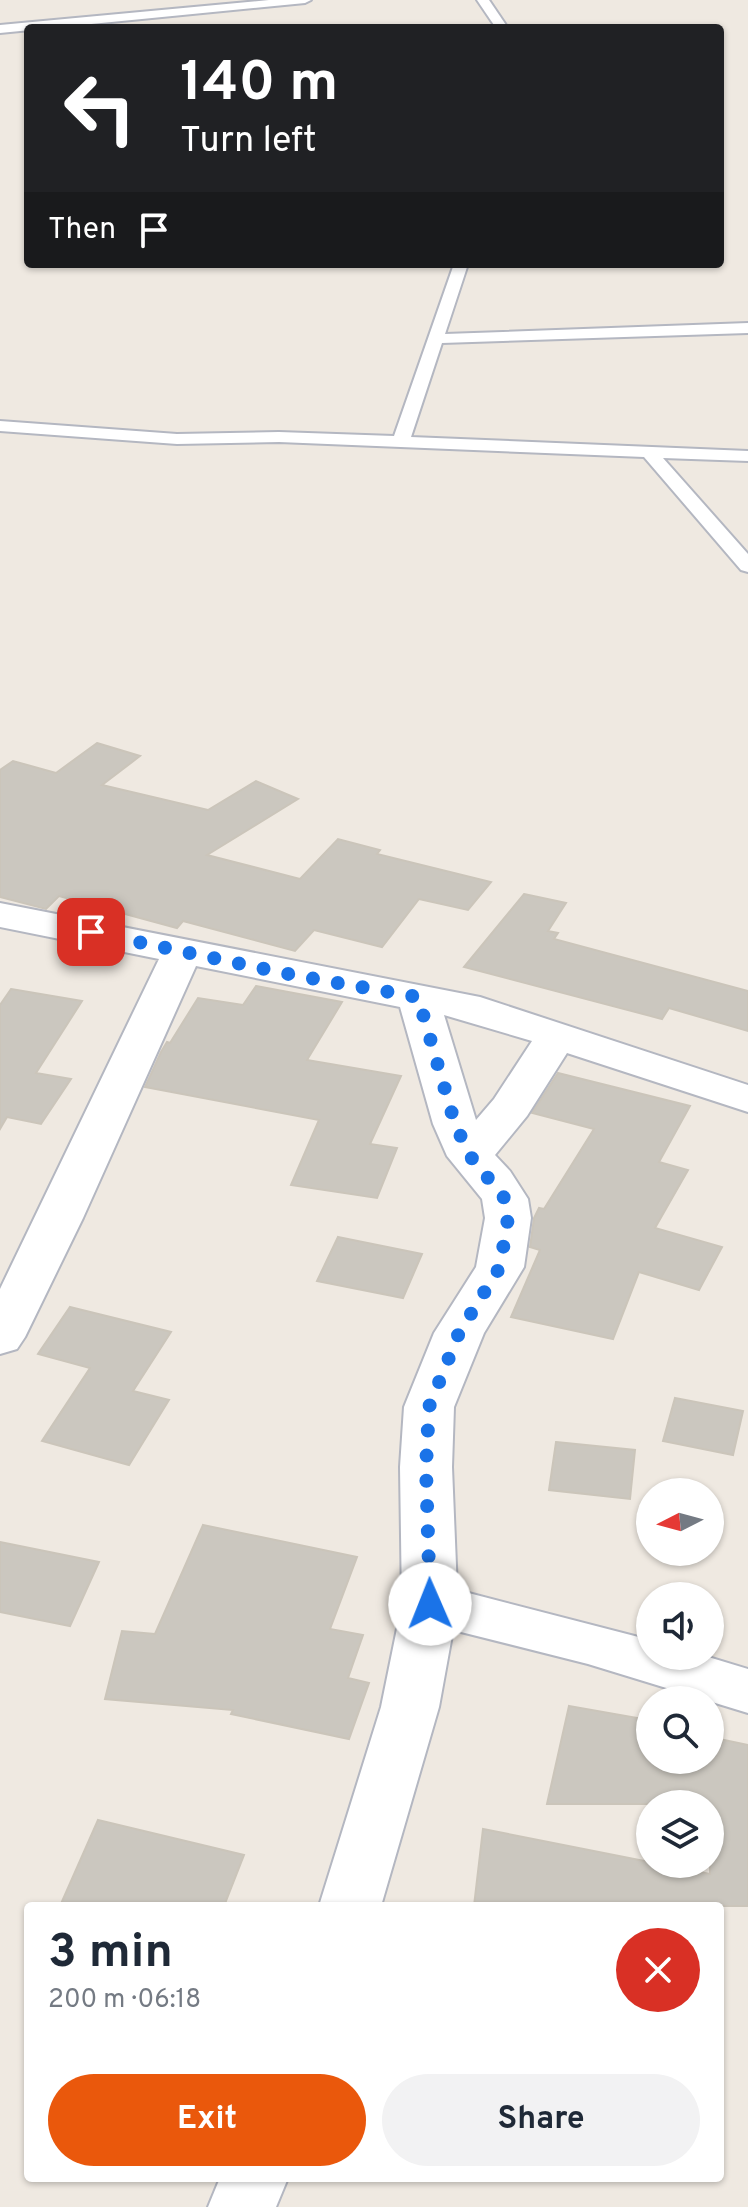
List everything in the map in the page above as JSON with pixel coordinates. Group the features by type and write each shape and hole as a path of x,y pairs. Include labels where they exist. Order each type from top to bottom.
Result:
{"street":[{"path":"0,915 480,1010 748,1099"},
{"path":"0,1337 60,1218 183,950"},
{"path":"351,1902 410,1707 430,1604 426,1467 429,1407 459,1333 500,1267 508,1218 505,1199 470,1156 455,1124 418,997"},
{"path":"470,1156 511,1107 557,1036"},
{"path":"430,1604 588,1643 748,1691"},
{"path":"242,2207 252,2182"}],"lane":[{"path":"53,24 305,0"},
{"path":"483,0 499,24"},
{"path":"0,29 24,27"},
{"path":"401,442 460,268"},
{"path":"434,339 748,328"},
{"path":"0,426 177,439 279,437 748,456"},
{"path":"649,452 748,566"}],"building":[{"path":"97,743 140,756 102,785 208,810 256,781 298,799 207,855 300,879 338,839 380,850 377,854 491,882 468,910 419,899 382,947 314,930 295,951 183,921 177,928 59,896 46,909 0,897 0,770 13,761 56,773"},
{"path":"524,894 566,903 548,931 558,933 554,939 748,991 748,1031 669,1008 662,1019 464,967"},
{"path":"256,986 342,1002 307,1060 401,1076 370,1144 397,1148 377,1198 291,1185 319,1120 145,1087 161,1052 198,998 243,1005"},
{"path":"11,989 82,1001 36,1073 71,1079 41,1124 7,1117 0,1129 0,1005"},
{"path":"558,1073 690,1106 659,1162 688,1170 655,1228 722,1247 699,1290 639,1272 613,1339 511,1317 540,1250 530,1247 534,1218 539,1208 544,1209 594,1129 532,1113"},
{"path":"338,1237 422,1254 403,1298 317,1281"},
{"path":"70,1307 171,1332 133,1391 169,1400 129,1465 42,1441 90,1368 38,1354"},
{"path":"675,1398 743,1411 733,1455 663,1441"},
{"path":"556,1442 635,1450 630,1499 549,1490"},
{"path":"203,1525 357,1557 330,1629 363,1635 348,1678 369,1683 349,1739 231,1714 233,1710 105,1699 122,1631 155,1634"},
{"path":"0,1542 99,1562 70,1626 0,1612"},
{"path":"569,1706 636,1718 636,1774 724,1774 724,1740 748,1745 748,1906 724,1906 724,1902 474,1902 483,1829 636,1859 636,1878 724,1878 724,1790 636,1790 636,1804 547,1804"},
{"path":"98,1820 244,1855 226,1902 62,1902"}],"route":[{"path":"91,932 298,976 418,997 455,1124 470,1156 494,1181 505,1199 508,1218 500,1267 459,1333 429,1407 426,1467 430,1604"}]}
